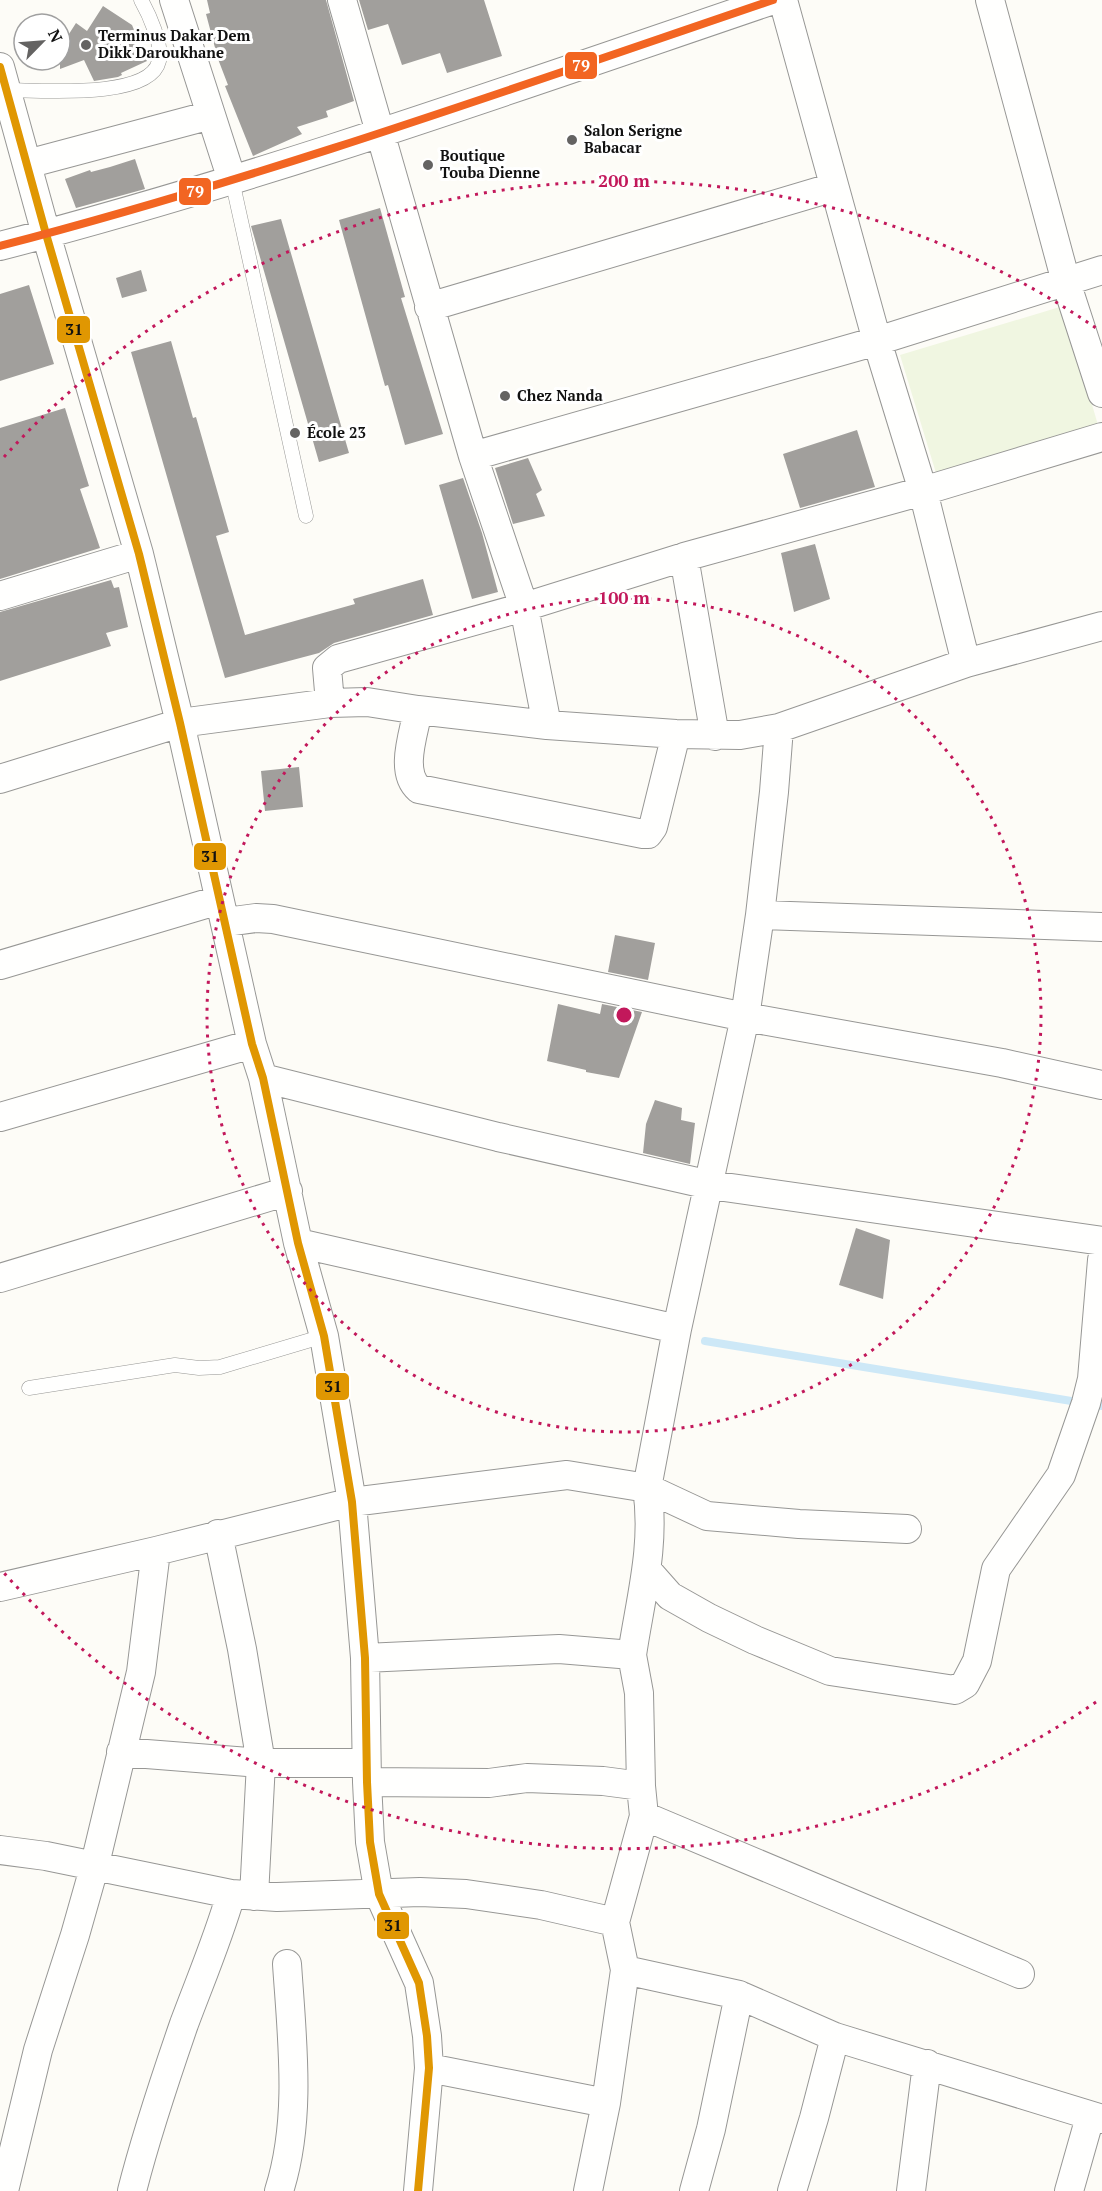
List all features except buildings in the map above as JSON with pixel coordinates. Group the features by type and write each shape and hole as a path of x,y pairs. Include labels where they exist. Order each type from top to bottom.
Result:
{"street":[{"path":"174,0 232,180"},
{"path":"342,0 473,456 524,607 547,725"},
{"path":"0,246 232,180 381,133 773,0"},
{"path":"783,0 877,341 923,490 966,663"},
{"path":"990,0 1066,282 1102,393"},
{"path":"4,79 46,234 140,554 252,1044 263,1078 298,1242 324,1336 352,1502 365,1658 366,1772 370,1842 379,1894 419,1983 424,2009 429,2068 418,2191"},
{"path":"27,164 211,115"},
{"path":"429,307 834,187"},
{"path":"473,456 877,341 1102,270"},
{"path":"330,703 327,668 338,659 524,607 684,557 1102,437"},
{"path":"0,596 140,554"},
{"path":"684,557 715,736"},
{"path":"0,779 180,723 330,703 367,702 547,725 676,734 741,735 778,728 966,663 1102,626"},
{"path":"418,710 408,768 412,782 419,789 643,834 648,834 653,827 676,734"},
{"path":"588,2191 606,2103 625,1970 615,1922 644,1816 639,1693 632,1655 647,1573 650,1509 647,1488 677,1329 746,1017 774,792 778,728"},
{"path":"0,965 222,911 273,919 746,1017 1002,1063 1102,1085"},
{"path":"760,915 1102,927"},
{"path":"0,1117 252,1044"},
{"path":"263,1078 498,1137 710,1185 1102,1241"},
{"path":"0,1278 288,1191"},
{"path":"298,1242 677,1329"},
{"path":"647,1573 670,1596 709,1618 830,1671 955,1690 965,1684 977,1661 996,1569 1061,1475 1086,1403 1092,1379 1102,1260"},
{"path":"0,1587 352,1502 567,1475 647,1488 707,1516 799,1524 907,1529"},
{"path":"132,2191 144,2144 184,2023 217,1941 242,1895 261,1763 243,1649 218,1534"},
{"path":"4,2191 38,2050 94,1868 141,1672 156,1551"},
{"path":"365,1658 559,1649 632,1655"},
{"path":"121,1752 489,1783 527,1778 603,1781 641,1786"},
{"path":"644,1816 1020,1974"},
{"path":"0,1850 46,1856 94,1868 242,1895 420,1892 466,1894 541,1905 615,1922"},
{"path":"279,2191 285,2171 294,2097 287,1964"},
{"path":"625,1970 739,1995 835,2037 1096,2118 1069,2191"},
{"path":"694,2191 711,2129 739,1995"},
{"path":"792,2191 835,2037"},
{"path":"911,2191 927,2064"},
{"path":"429,2068 606,2103"}],"lane":[{"path":"4,79 98,91 141,81 154,71 159,61 157,36 141,0"},
{"path":"232,180 306,516"},
{"path":"29,1388 175,1365 200,1368 220,1367 324,1336"}],"green space":[{"path":"1063,306 1098,425 936,473 900,355"}],"waterway":[{"path":"705,1341 1102,1406"}],"transit line":[{"name":"79","path":"0,246 292,161 773,0"},
{"name":"31","path":"0,67 139,554 180,723 252,1044 263,1078 298,1243 324,1336 352,1502 365,1658 370,1842 379,1894 419,1983 427,2036 429,2068 418,2191"}],"place":[{"name":"Terminus Dakar Dem Dikk Daroukhane","path":"86,45"},
{"name":"Salon Serigne Babacar","path":"572,140"},
{"name":"Boutique Touba Dienne","path":"428,165"},
{"name":"Chez Nanda","path":"505,396"},
{"name":"École 23","path":"295,433"}]}
